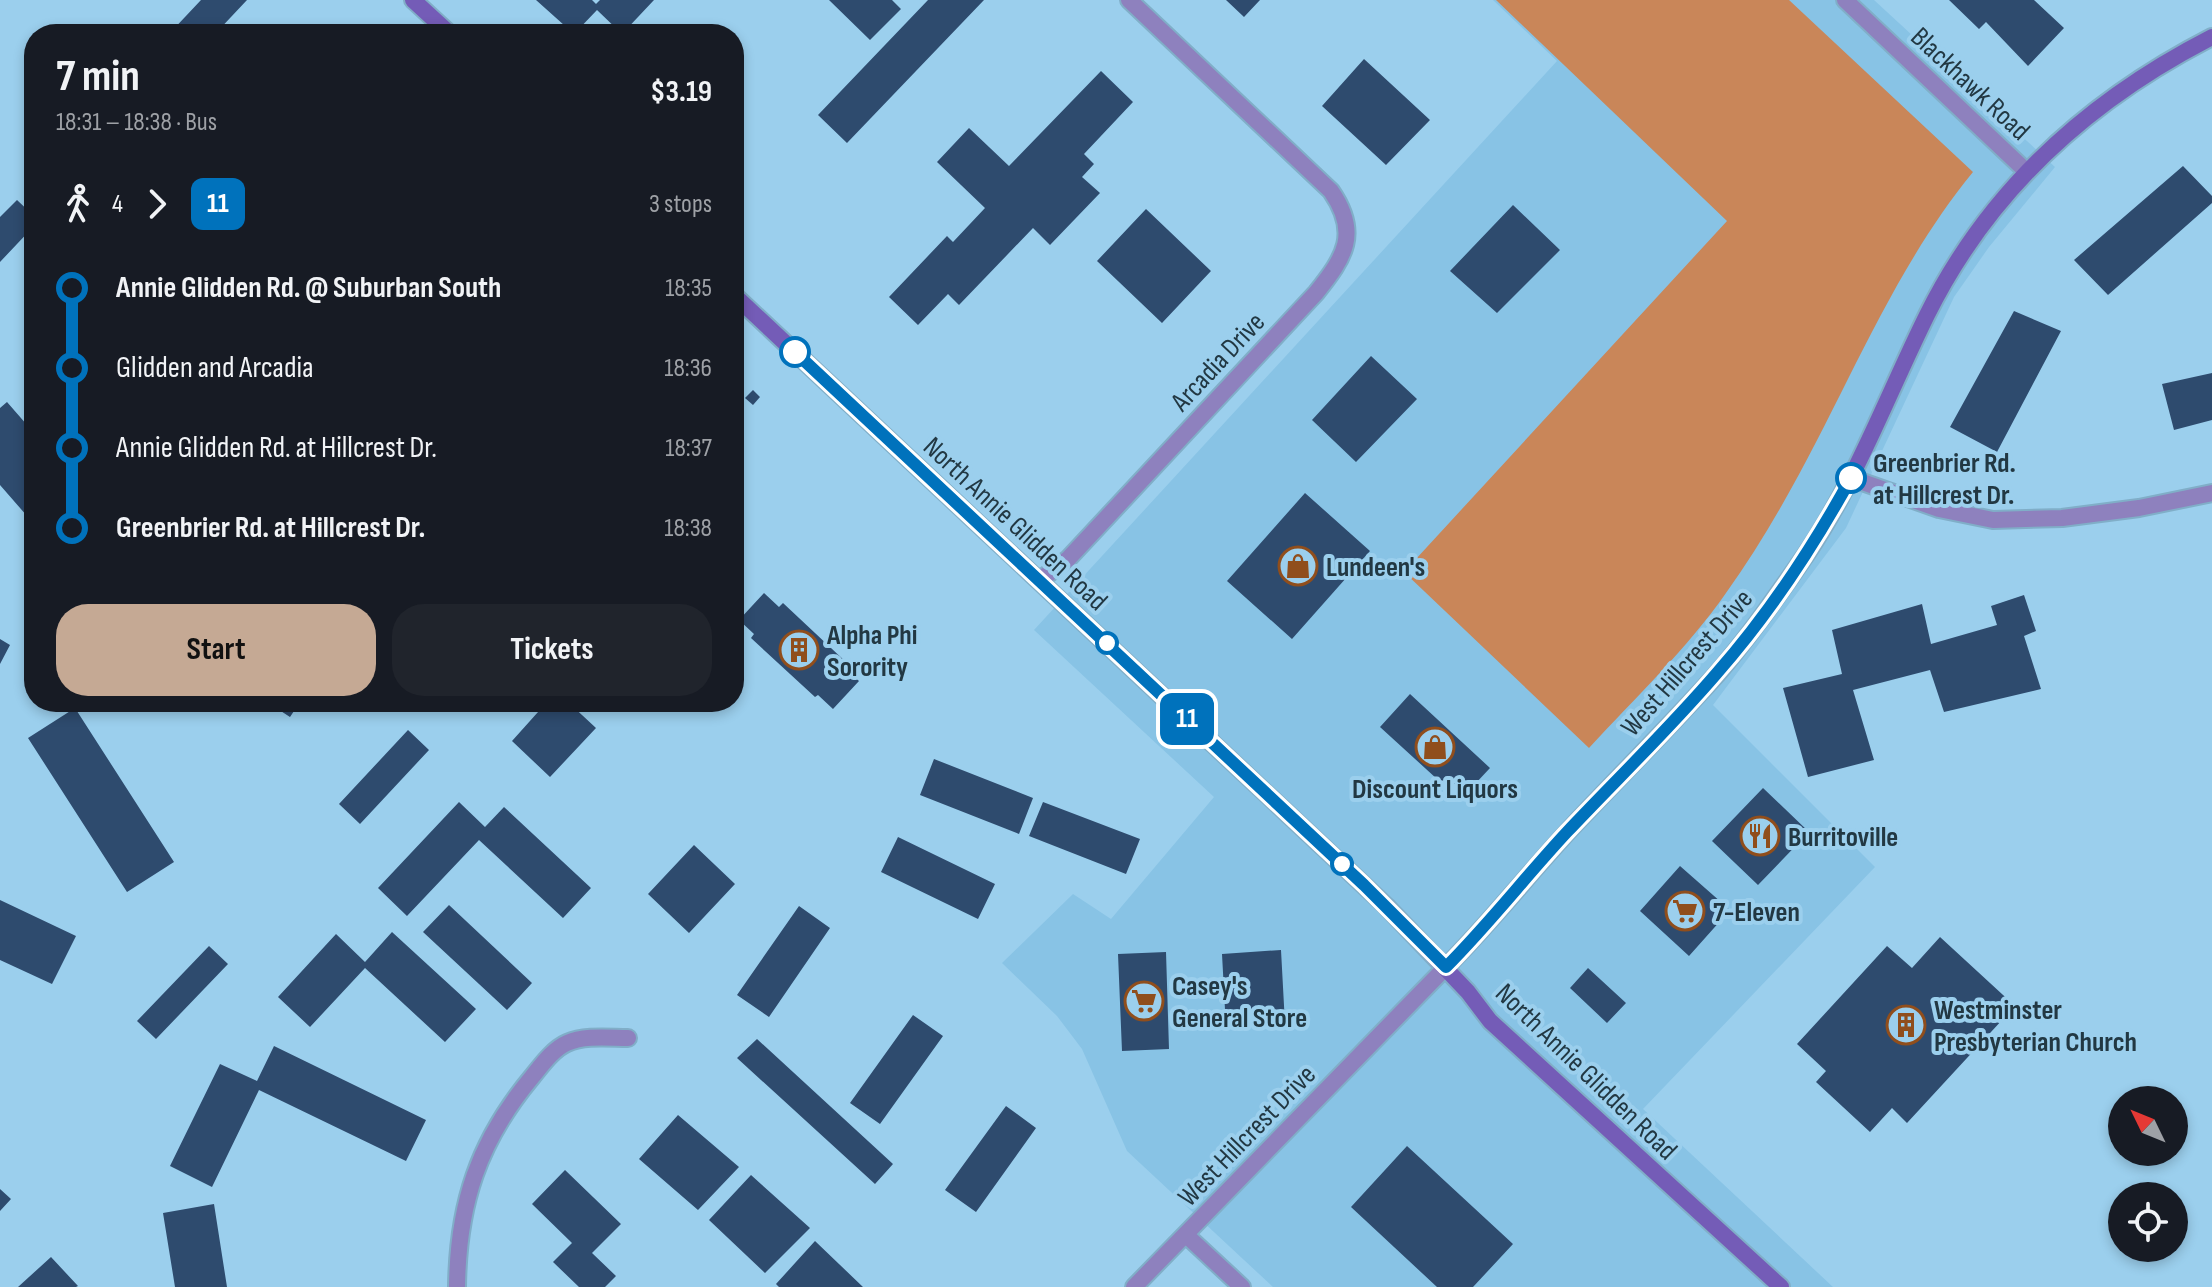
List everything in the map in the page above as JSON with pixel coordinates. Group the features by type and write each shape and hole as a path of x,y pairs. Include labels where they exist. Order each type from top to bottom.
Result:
{"main road":[{"path":"413,0 439,24"},
{"name":"West Hillcrest Drive","path":"1446,967 1718,672 1798,565 1851,478 1923,324 1960,255 2026,171 2088,116 2177,55 2212,37"},
{"name":"North Annie Glidden Road","path":"744,304 1386,906 1446,967 1490,1021 1781,1287"}],"street":[{"name":"Arcadia Drive","path":"1040,580 1068,559 1316,293 1339,262 1348,237 1342,207 1331,191 1129,0"},
{"name":"Blackhawk Road","path":"1845,0 2026,171"},
{"path":"1851,478 1939,509 1993,520 2062,518 2139,508 2212,493"},
{"name":"West Hillcrest Drive","path":"1134,1287 1446,967"},
{"path":"457,1287 458,1242 471,1184 493,1135 510,1107 540,1067 566,1043 589,1038 628,1038"},
{"path":"1186,1235 1242,1287"}],"shaded area":[{"path":"1493,0 1874,0 2055,167 1989,247 1954,297 1846,528 1713,705 1875,867 1643,1109 1833,1287 1273,1287 1127,1151 1082,1049 1057,1016 1002,963 1073,894 1111,919 1214,797 1034,630 1557,61"},
{"path":"1496,0 1789,0 1973,172 1944,210 1893,292 1805,463 1741,572 1695,634 1589,748 1404,572 1727,221"}],"building":[{"path":"201,0 247,0 224,24 178,24"},
{"path":"536,0 592,0 596,4 600,0 654,0 631,24 612,24 597,10 584,24 563,24"},
{"path":"829,0 892,0 901,9 870,40"},
{"path":"928,0 984,0 847,143 818,115"},
{"path":"1226,0 1260,0 1244,17"},
{"path":"1949,0 2034,0 2064,28 2028,66 1986,22 1979,29"},
{"path":"1364,59 1430,120 1386,165 1322,106"},
{"path":"1101,71 1133,102 1084,154 1094,164 1082,177 1100,193 1050,245 1033,228 959,305 948,294 918,325 889,297 947,236 953,242 985,208 937,162 969,128 1009,166"},
{"path":"2183,166 2212,196 2212,203 2108,295 2074,260"},
{"path":"17,200 24,207 24,237 0,262 0,217"},
{"path":"1513,205 1560,250 1497,313 1450,271"},
{"path":"1146,209 1211,271 1162,323 1097,261"},
{"path":"2014,311 2061,331 1997,452 1950,427"},
{"path":"1371,356 1417,399 1356,462 1312,420"},
{"path":"2212,373 2212,420 2174,430 2162,384"},
{"path":"753,390 760,397 753,405 745,398"},
{"path":"7,402 24,422 24,513 0,485 0,408"},
{"name":"Lundeen's","path":"1305,493 1370,551 1292,639 1227,581"},
{"name":"Alpha Phi Sorority","path":"764,593 779,607 783,603 847,663 844,667 859,681 833,709 818,695 815,697 751,638 754,634 744,625 744,615"},
{"path":"2024,595 2036,631 2024,636 2041,689 1944,712 1930,670 1853,690 1874,760 1808,777 1783,688 1842,674 1832,630 1922,604 1931,644 1997,625 1991,606"},
{"path":"0,639 10,645 0,664"},
{"name":"Discount Liquors","path":"1410,694 1490,768 1460,800 1380,727"},
{"path":"69,712 78,712 174,862 127,892 28,738"},
{"path":"538,712 579,712 596,728 550,777 512,741"},
{"path":"408,730 429,750 360,824 339,804"},
{"path":"934,759 1033,798 1019,834 920,795"},
{"name":"Burritoville","path":"1763,788 1809,832 1758,885 1712,841"},
{"path":"459,802 485,827 504,807 591,888 563,918 479,840 407,916 378,888"},
{"path":"1043,802 1140,839 1126,874 1029,836"},
{"path":"898,837 995,884 978,919 881,872"},
{"path":"694,845 735,884 689,933 648,894"},
{"name":"7-Eleven","path":"1680,866 1730,910 1689,956 1640,911"},
{"path":"0,900 76,936 52,984 0,960"},
{"path":"449,905 532,983 507,1010 423,932"},
{"path":"799,906 830,928 769,1017 737,995"},
{"path":"392,932 476,1009 445,1042 365,968 310,1027 278,997 336,934 365,962"},
{"name":"Westminster Presbyterian Church","path":"1940,937 2015,1006 1907,1123 1892,1108 1870,1132 1816,1082 1826,1071 1797,1044 1887,946 1912,968"},
{"path":"209,946 228,964 156,1039 137,1021"},
{"name":"Casey's General Store","path":"1281,950 1285,1024 1226,1028 1222,954"},
{"name":"Casey's General Store","path":"1166,952 1169,1049 1122,1051 1118,954"},
{"path":"1588,968 1626,1003 1607,1023 1570,988"},
{"path":"913,1015 943,1036 880,1124 850,1103"},
{"path":"757,1039 893,1164 875,1184 737,1058"},
{"path":"274,1046 426,1120 406,1161 259,1090 212,1187 170,1166 220,1064 257,1081"},
{"path":"1006,1106 1036,1128 976,1212 945,1190"},
{"path":"678,1115 739,1167 698,1210 639,1159"},
{"path":"1407,1146 1513,1244 1473,1287 1437,1287 1351,1207"},
{"path":"565,1170 621,1224 592,1253 616,1276 605,1287 579,1287 553,1262 572,1243 532,1204"},
{"path":"751,1175 810,1228 765,1273 709,1220"},
{"path":"0,1189 11,1199 0,1211"},
{"path":"214,1204 227,1287 175,1287 163,1213"},
{"path":"815,1241 863,1287 779,1287 776,1284"},
{"path":"51,1257 78,1286 18,1287"}],"bus line":[{"name":"11","path":"795,352 1364,885 1446,967 1718,672 1806,554 1851,478"}],"place":[{"name":"Greenbrier Rd. at Hillcrest Dr.","path":"1851,478"},
{"name":"Lundeen's","path":"1298,566"},
{"name":"Alpha Phi Sorority","path":"799,650"},
{"name":"Discount Liquors","path":"1435,747"},
{"name":"Burritoville","path":"1760,836"},
{"name":"7-Eleven","path":"1685,911"},
{"name":"Casey's General Store","path":"1144,1001"},
{"name":"Westminster Presbyterian Church","path":"1906,1025"}]}
